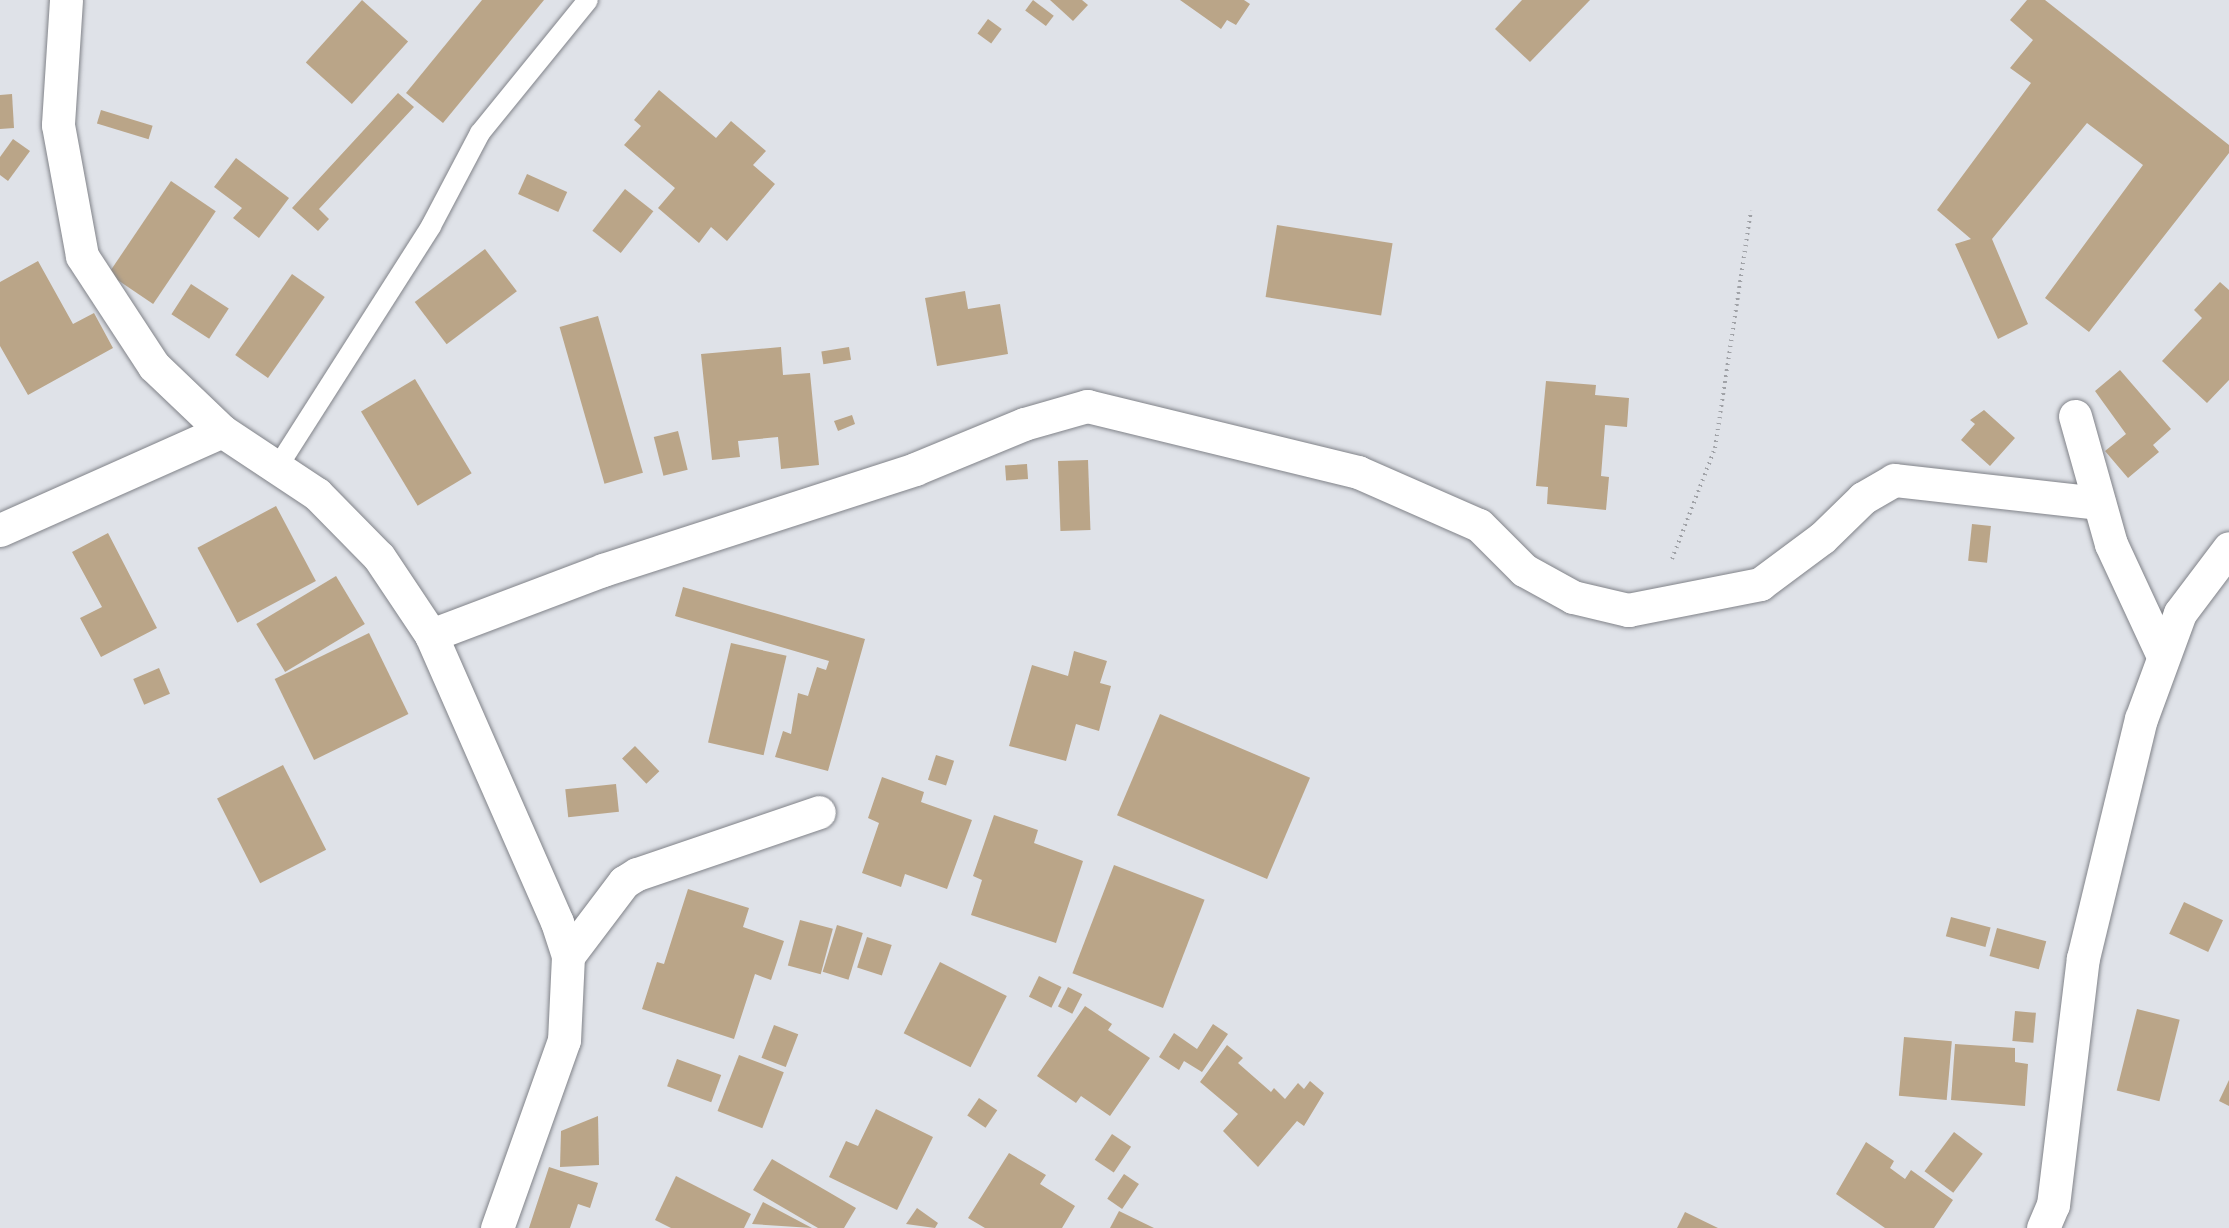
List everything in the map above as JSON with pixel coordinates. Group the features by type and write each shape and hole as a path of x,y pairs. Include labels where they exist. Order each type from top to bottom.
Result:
{"street":[{"path":"66,0 58,125 82,256 154,366 222,431 317,494 379,557 431,635 510,803 568,956 564,1040 497,1228"},
{"path":"431,635 603,570 915,469 1024,424 1086,406 1358,472 1479,525 1524,570 1573,597 1628,610 1760,584 1822,538 1863,498 1894,480 2099,503"},
{"path":"2075,416 2110,544 2162,654"},
{"path":"0,530 222,431"},
{"path":"2043,1228 2054,1205 2083,958 2162,654 2180,613 2229,548"},
{"path":"568,956 624,882 637,874 819,812"}],"lane":[{"path":"277,468 431,226 480,133 588,0"}],"path":[{"path":"1654,605 1715,448 1750,211"}],"building":[{"path":"362,0 408,41 352,104 306,62"},
{"path":"482,0 544,0 443,123 406,93"},
{"path":"1033,0 1054,16 1046,26 1025,10"},
{"path":"1050,0 1082,0 1088,5 1073,21"},
{"path":"1180,0 1244,0 1250,4 1236,25 1227,20 1221,29"},
{"path":"1522,0 1590,0 1530,62 1495,29"},
{"path":"2027,0 2045,0 2229,145 2229,153 2089,332 2045,298 2143,165 2087,123 1992,239 2028,324 1998,339 1955,244 1971,239 1937,210 2031,83 2010,68 2033,40 2010,20"},
{"path":"988,19 1002,29 991,44 977,34"},
{"path":"659,90 716,138 731,121 766,151 753,165 775,184 727,241 711,227 699,243 658,208 675,188 624,145 641,126 634,120"},
{"path":"398,93 414,107 319,209 329,219 318,231 292,208"},
{"path":"12,94 14,128 0,129 0,95"},
{"path":"101,110 153,126 149,139 97,123"},
{"path":"13,139 30,151 8,181 0,175 0,157"},
{"path":"236,158 289,198 259,238 233,218 242,208 214,187"},
{"path":"527,174 567,192 558,212 518,194"},
{"path":"171,181 216,211 153,304 108,274"},
{"path":"625,189 653,211 621,253 592,231"},
{"path":"1277,225 1393,243 1381,315 1266,297"},
{"path":"485,249 517,291 447,344 415,302"},
{"path":"38,261 73,324 94,313 113,348 28,395 0,346 0,282"},
{"path":"292,274 325,297 268,378 235,355"},
{"path":"2220,282 2229,290 2229,380 2207,403 2162,361 2202,318 2194,310"},
{"path":"191,284 229,309 209,339 171,314"},
{"path":"965,291 968,309 1000,304 1008,354 937,366 925,298"},
{"path":"598,316 643,473 604,484 560,327"},
{"path":"781,347 783,375 810,373 819,465 781,469 778,437 738,441 740,457 712,460 701,354"},
{"path":"849,347 851,360 823,364 821,351"},
{"path":"2120,370 2171,429 2153,445 2159,452 2128,478 2105,451 2126,434 2095,391"},
{"path":"415,379 472,473 418,506 361,411"},
{"path":"1546,381 1596,385 1595,395 1629,398 1627,427 1605,425 1601,476 1609,477 1606,510 1547,504 1548,487 1536,486"},
{"path":"1984,410 2015,438 1990,466 1961,440 1975,424 1970,420"},
{"path":"852,415 855,424 838,431 834,421"},
{"path":"678,431 688,470 663,476 654,437"},
{"path":"1088,460 1090,530 1060,531 1058,461"},
{"path":"1027,464 1028,479 1006,480 1005,466"},
{"path":"276,506 316,581 237,623 197,548"},
{"path":"1972,524 1991,526 1987,563 1968,561"},
{"path":"108,533 157,628 101,657 80,618 102,607 72,552"},
{"path":"336,576 365,624 285,672 256,624"},
{"path":"683,587 865,639 828,771 775,757 783,731 791,734 798,693 808,696 817,667 826,670 829,661 675,616"},
{"path":"369,633 408,714 314,760 275,679"},
{"path":"731,643 787,656 764,755 708,742"},
{"path":"1074,651 1107,661 1100,683 1111,686 1099,731 1076,724 1066,761 1009,746 1032,665 1068,676"},
{"path":"159,668 170,694 144,705 133,679"},
{"path":"1160,714 1310,778 1267,879 1117,815"},
{"path":"635,746 659,771 646,784 622,759"},
{"path":"936,755 954,761 946,786 928,780"},
{"path":"283,765 326,850 260,883 217,799"},
{"path":"882,777 924,792 921,802 972,820 947,889 905,874 901,887 862,873 879,823 868,818"},
{"path":"616,784 619,812 568,817 565,789"},
{"path":"994,815 1038,830 1034,843 1083,861 1056,943 971,915 982,880 973,876"},
{"path":"1114,865 1205,900 1163,1008 1072,973"},
{"path":"688,889 749,908 743,927 784,941 771,980 755,974 734,1039 642,1009 657,962 664,964"},
{"path":"2184,902 2223,920 2208,952 2169,934"},
{"path":"1951,917 1991,928 1985,947 1946,936"},
{"path":"800,920 833,929 821,974 788,965"},
{"path":"837,925 863,933 848,980 823,972"},
{"path":"1997,928 2046,941 2039,969 1989,956"},
{"path":"867,937 892,945 882,975 857,967"},
{"path":"940,962 1007,996 971,1067 904,1033"},
{"path":"1039,976 1061,987 1051,1008 1029,997"},
{"path":"1068,987 1082,994 1072,1014 1058,1007"},
{"path":"1085,1006 1112,1024 1108,1030 1150,1058 1110,1116 1081,1096 1076,1103 1037,1076"},
{"path":"2137,1009 2180,1020 2159,1101 2117,1091"},
{"path":"2015,1011 2036,1013 2033,1043 2012,1041"},
{"path":"1213,1024 1228,1034 1202,1072 1184,1061 1179,1070 1159,1057 1174,1033 1197,1049"},
{"path":"774,1025 798,1034 786,1067 761,1058"},
{"path":"1904,1037 1952,1041 1947,1100 1899,1096"},
{"path":"1955,1044 2015,1048 2015,1062 2028,1064 2025,1106 1951,1100"},
{"path":"1227,1045 1243,1058 1238,1063 1271,1092 1274,1088 1285,1099 1298,1083 1304,1089 1310,1081 1324,1093 1304,1126 1297,1121 1258,1167 1223,1131 1238,1114 1200,1082"},
{"path":"739,1055 784,1072 762,1128 717,1111"},
{"path":"677,1059 721,1075 711,1102 667,1086"},
{"path":"2229,1080 2229,1106 2219,1101"},
{"path":"979,1098 997,1110 985,1128 967,1115"},
{"path":"876,1109 933,1137 897,1210 829,1177 846,1141 858,1146"},
{"path":"598,1116 599,1165 560,1167 561,1131"},
{"path":"1954,1132 1983,1154 1953,1193 1925,1171"},
{"path":"1112,1134 1131,1147 1114,1173 1095,1160"},
{"path":"1866,1142 1894,1161 1890,1168 1905,1179 1911,1170 1953,1200 1934,1228 1885,1228 1836,1194"},
{"path":"1009,1153 1046,1175 1040,1184 1075,1206 1062,1228 985,1228 968,1218"},
{"path":"772,1159 856,1208 844,1228 818,1228 753,1190"},
{"path":"549,1167 598,1183 590,1208 578,1204 570,1228 529,1228"},
{"path":"1124,1174 1139,1184 1122,1209 1107,1199"},
{"path":"676,1176 751,1214 744,1228 671,1228 655,1220"},
{"path":"763,1202 812,1228 752,1224"},
{"path":"917,1208 938,1223 935,1228 906,1224"},
{"path":"1119,1211 1154,1228 1110,1228"},
{"path":"1685,1212 1718,1228 1677,1228"}]}
